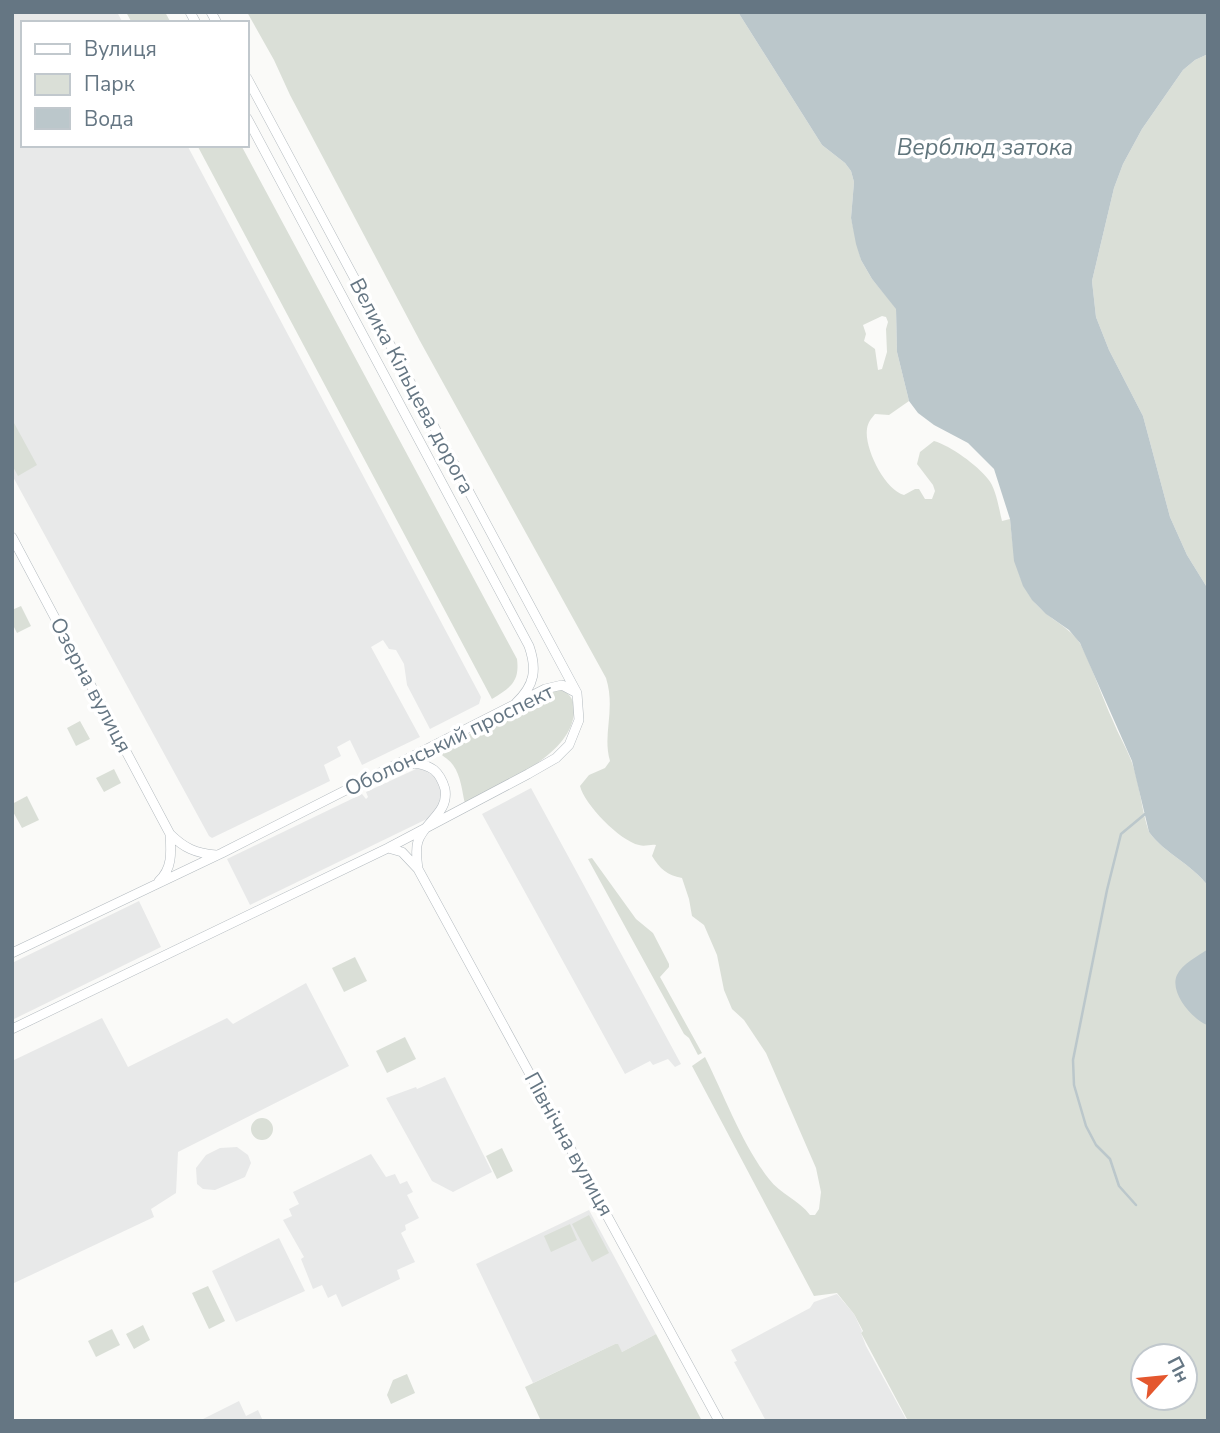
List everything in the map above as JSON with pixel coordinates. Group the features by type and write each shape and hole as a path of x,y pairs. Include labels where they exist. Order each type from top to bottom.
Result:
{"main road":[{"name":"Велика Кільцева дорога","path":"248,80 577,693"},
{"name":"Велика Кільцева дорога","path":"248,120 529,646 535,672 526,694 516,702"},
{"name":"Озерна вулиця","path":"12,537 170,834"},
{"name":"Оболонський проспект","path":"12,953 217,855 516,702 553,685 567,687 577,693 580,714 577,727 564,751 528,774 388,848 12,1029"},
{"path":"390,768 419,763 432,768 443,782 446,793 441,811 422,830 416,845 418,869"},
{"path":"170,834 184,848 217,855"},
{"path":"155,884 169,867 170,834"},
{"name":"Північна вулиця","path":"388,848 402,852 418,869 719,1421"}],"shaded area":[{"path":"12,12 117,12 122,21 21,21 21,147 188,147 481,697 479,704 430,729 407,685 404,664 396,650 389,649 383,640 371,647 420,737 362,765 350,740 337,747 341,756 324,765 330,781 212,838 12,475"},
{"path":"416,769 422,769 437,778 444,796 433,816 250,905 227,859 362,794 366,799 366,792"},
{"path":"531,788 681,1064 675,1067 668,1059 653,1065 650,1061 625,1074 482,814"},
{"path":"139,901 161,947 12,1020 12,963"},
{"path":"306,983 349,1066 178,1152 176,1193 151,1209 154,1217 12,1284 12,1061 102,1018 128,1067 227,1018 233,1024"},
{"path":"445,1077 492,1172 453,1192 432,1181 386,1098"},
{"path":"237,1147 248,1155 251,1163 245,1177 215,1190 203,1189 197,1184 196,1168 206,1155 220,1148"},
{"path":"371,1154 386,1177 395,1174 400,1184 407,1181 413,1192 407,1195 419,1218 405,1225 406,1230 401,1233 415,1262 397,1270 400,1279 342,1307 336,1294 328,1298 322,1285 313,1289 301,1259 304,1257 283,1220 292,1216 289,1209 299,1204 293,1192"},
{"path":"589,1210 656,1334 622,1352 615,1344 533,1383 476,1264"},
{"path":"279,1238 305,1291 236,1322 212,1271"},
{"path":"837,1294 854,1314 866,1346 907,1421 766,1421 734,1362 737,1361 731,1350 810,1308 814,1302"},
{"path":"239,1401 246,1416 258,1410 263,1421 199,1421"}],"green space":[{"path":"126,12 165,12 170,21 131,21"},
{"path":"247,12 738,12 822,145 851,171 854,182 851,218 861,260 872,279 896,308 897,352 909,401 889,415 875,414 869,422 867,437 872,457 883,477 897,492 904,495 919,489 925,499 932,499 935,491 917,464 920,452 934,441 963,457 988,479 995,493 1002,521 1010,519 1018,572 1029,595 1037,606 1075,637 1086,656 1131,760 1149,832 1208,886 1208,1421 908,1421 861,1333 863,1331 854,1314 837,1293 814,1296 692,1066 705,1057 742,1136 769,1179 810,1215 815,1215 819,1209 821,1192 816,1168 766,1053 744,1020 732,1009 724,990 717,955 704,925 692,916 682,878 664,871 658,864 652,856 656,845 639,845 613,829 595,812 580,786 589,775 605,768 610,761 607,741 610,701 606,678 420,341","holes":["882,316 886,317 887,352 882,369 878,370 875,349 864,341 866,334 863,325"]},
{"path":"1208,54 1208,589 1187,555 1170,517 1143,416 1109,350 1096,317 1092,281 1114,188 1123,164 1142,129 1183,70"},
{"path":"198,147 242,147 517,659 517,673 512,684 492,699"},
{"path":"14,423 37,465 18,476 12,465"},
{"path":"21,606 31,626 17,633 12,623 12,610"},
{"path":"561,690 571,698 574,711 570,727 561,742 532,767 465,804 456,769 436,749 474,732 549,691"},
{"path":"80,721 90,739 76,746 67,728"},
{"path":"114,769 121,783 104,792 96,778"},
{"path":"27,796 39,820 22,828 12,810 12,804"},
{"path":"592,858 636,919 653,933 669,964 660,977 702,1053 698,1055 684,1034 588,859"},
{"path":"355,957 367,981 344,992 332,968"},
{"path":"405,1037 416,1059 387,1073 376,1051"},
{"path":"258,1118 266,1118 273,1125 273,1133 266,1140 258,1140 251,1133 251,1125"},
{"path":"502,1148 513,1171 497,1179 486,1156"},
{"path":"589,1215 609,1253 592,1262 572,1224"},
{"path":"570,1224 577,1240 551,1252 544,1236"},
{"path":"208,1286 225,1321 209,1329 192,1293"},
{"path":"143,1325 150,1340 134,1349 126,1334"},
{"path":"112,1329 120,1345 96,1357 88,1341"},
{"path":"656,1334 702,1421 541,1421 525,1387 615,1344 618,1344 622,1352"},
{"path":"407,1374 415,1393 391,1404 387,1395 393,1380"}],"water":[{"name":"Верблюд затока","path":"738,12 1208,12 1208,54 1183,70 1142,129 1123,164 1114,188 1092,281 1096,317 1109,350 1143,416 1170,517 1187,555 1208,589 1208,886 1149,832 1132,761 1080,643 1069,630 1032,600 1023,586 1014,561 1010,519 994,469 968,443 934,425 918,413 909,401 897,352 896,309 872,279 861,260 856,244 851,218 854,182 851,171 822,145"},
{"path":"1208,949 1207,1025 1183,1004 1175,982 1183,967"}],"waterway":[{"path":"1136,1205 1119,1186 1110,1159 1096,1145 1086,1126 1074,1085 1073,1060 1121,834 1145,814"}]}
